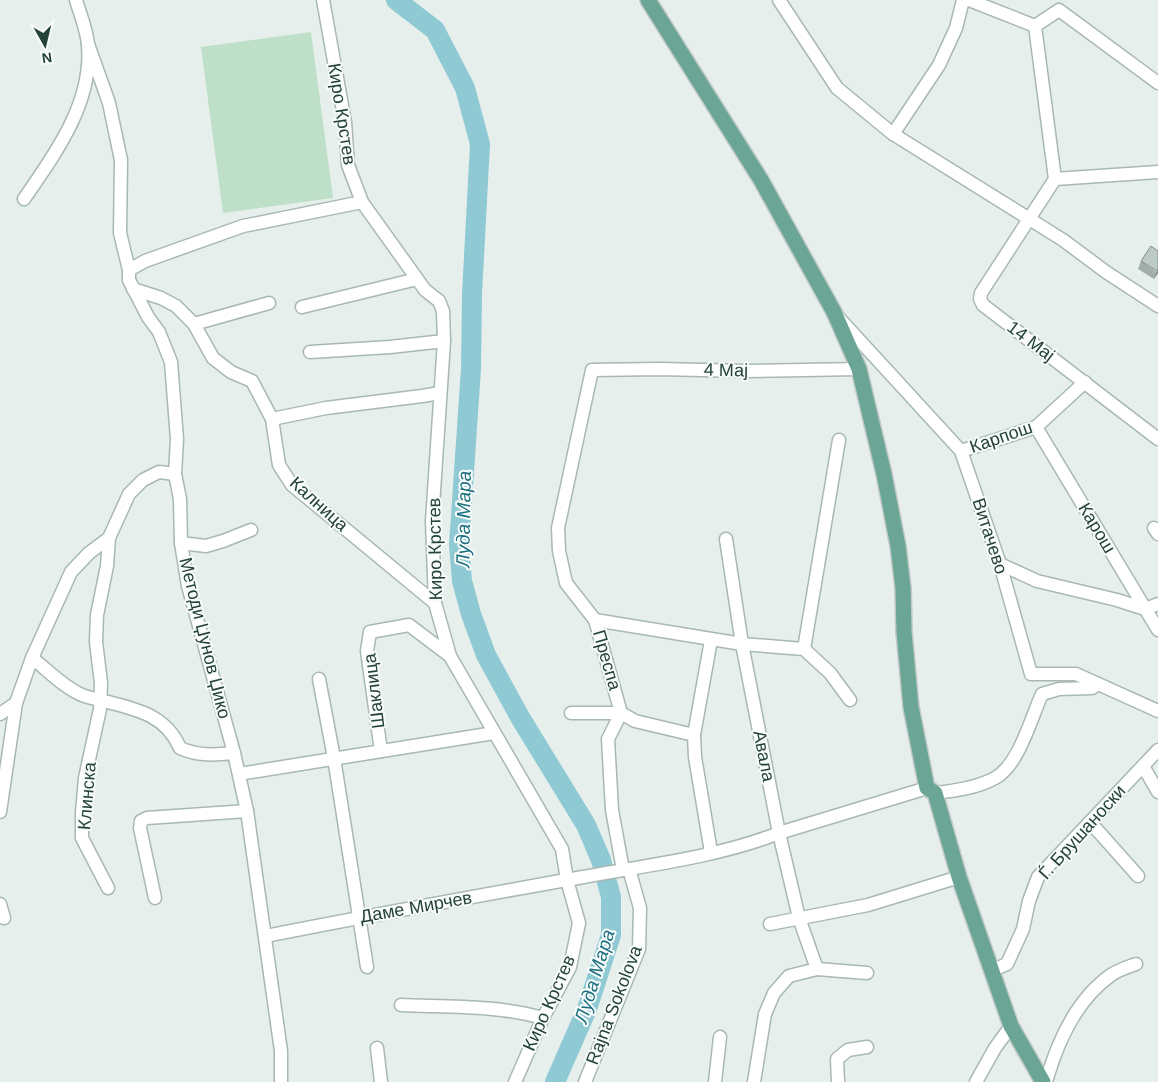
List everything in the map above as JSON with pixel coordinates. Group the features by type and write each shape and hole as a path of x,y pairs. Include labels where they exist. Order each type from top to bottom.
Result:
{"main road":[{"path":"648,0 761,180 834,312 859,369 884,474 898,546 903,588 904,632 911,707 931,790 1011,1026 1045,1082"}],"street":[{"path":"24,199 55,154 77,111 87,74 88,44 76,0"},
{"name":"Киро Крстев","path":"323,0 345,122 348,165 362,202 425,290 439,302 443,311 444,341 432,521 435,602 450,656 562,849 567,880 579,923 570,967 543,1018 515,1082"},
{"path":"779,0 836,88 893,134 1063,240 1106,272 1158,306"},
{"path":"893,134 939,65 956,28 963,0"},
{"path":"969,0 1035,26"},
{"path":"1035,26 1058,5 1158,83"},
{"path":"1028,218 1055,179 1035,26"},
{"name":"Методи Џунов Џико","path":"88,44 110,103 121,160 120,233 129,270 129,280 148,317 159,332 171,362 177,438 175,474 180,499 181,543 188,586 248,810 281,1051 281,1082"},
{"path":"1055,179 1158,172"},
{"path":"129,270 145,260 243,226 362,202"},
{"name":"14 Мај","path":"1028,218 980,293 983,305 1158,439"},
{"path":"302,308 417,279"},
{"name":"Калница","path":"133,289 161,298 176,306 194,324 213,358 231,372 252,381 272,418 279,465 292,485 435,602"},
{"path":"194,324 269,303"},
{"name":"Витачево","path":"834,312 961,451 1000,564 1031,674 1076,674 1158,711"},
{"path":"310,352 390,347 444,341"},
{"name":"4 Мај","path":"592,370 747,371 859,369"},
{"name":"Преспа","path":"592,370 558,528 559,551 566,583 595,620 621,713 608,739 612,810 626,870"},
{"name":"Карпош","path":"961,451 1036,426 1084,382"},
{"path":"272,418 326,408 440,393"},
{"name":"Карош","path":"1036,426 1158,630"},
{"path":"804,649 839,440"},
{"path":"0,812 16,704 32,658 71,572 89,553 108,538 129,494 143,480 159,472 175,474"},
{"path":"181,543 206,546 251,530"},
{"name":"Клинска","path":"108,538 107,566 97,615 96,642 101,683 100,700 85,778 82,812 82,838 108,888"},
{"name":"Авала","path":"726,539 742,644 779,833 799,918 817,969"},
{"path":"1000,564 1037,581 1117,600 1145,609 1158,604"},
{"path":"595,620 711,640 804,649 830,673 850,700"},
{"name":"Шаклица","path":"381,751 367,652 370,632 409,625 450,656"},
{"path":"711,640 694,735 694,757 711,852"},
{"path":"32,658 66,687 83,696 138,709 163,723 175,735 180,748 191,753 214,755 234,753"},
{"path":"319,679 334,758 367,967"},
{"name":"Даме Мирчев","path":"266,936 359,917 626,870 760,840 931,790 956,791 996,778 1009,764 1019,751 1042,694 1059,690 1092,688 1098,684"},
{"path":"0,714 16,704"},
{"path":"571,713 621,713 635,721 694,735"},
{"path":"239,774 494,733"},
{"name":"Ѓ. Брушаноски","path":"991,971 1007,964 1023,929 1028,900 1038,877 1158,750"},
{"path":"1143,766 1158,792"},
{"path":"155,898 140,828 141,821 147,818 248,810"},
{"path":"1090,822 1138,876"},
{"name":"Rajna Sokolova","path":"585,1082 639,949 640,908 626,870"},
{"path":"770,924 868,905 959,877"},
{"path":"0,904 4,918"},
{"path":"1045,1082 1052,1061 1071,1021 1087,997 1112,975 1136,964"},
{"path":"754,1082 765,1014 774,993 789,976 817,969 867,972"},
{"path":"402,1005 519,1012 543,1018"},
{"path":"976,1082 995,1048 1011,1026"},
{"path":"715,1082 720,1037"},
{"path":"838,1082 837,1059 848,1050 867,1047"},
{"path":"377,1048 381,1082"}],"green space":[{"path":"311,32 333,198 223,213 201,47"}],"building":[{"path":"1151,246 1158,251 1157,271 1141,261"}],"waterway":[{"name":"Луда Мара","path":"396,0 435,30 465,88 480,144 472,294 471,369 459,545 462,581 471,614 486,655 521,719 586,825 601,860 611,897 611,935 587,1009 555,1082"}]}
